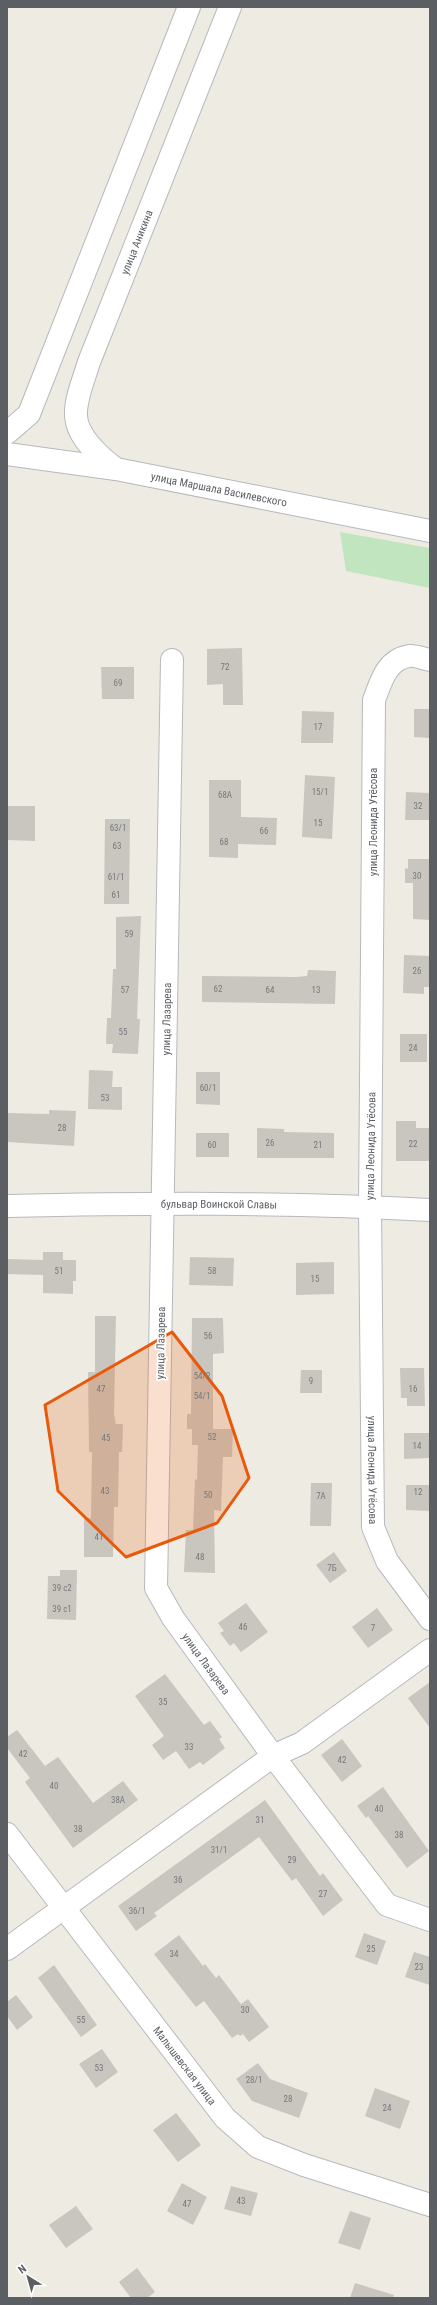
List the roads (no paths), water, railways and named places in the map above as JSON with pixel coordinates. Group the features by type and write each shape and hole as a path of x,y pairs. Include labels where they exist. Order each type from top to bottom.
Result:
{"street":[{"path":"7,433 28,414 189,7"},
{"name":"улица Аникина","path":"116,469 96,454 84,436 76,417 78,400 89,362 230,7"},
{"name":"улица Маршала Василевского","path":"7,454 116,469 430,531"},
{"name":"улица Леонида Утёсова","path":"430,660 409,656 394,661 384,674 374,700 370,1206 373,1527 387,1561 430,1619"},
{"name":"улица Лазарева","path":"172,660 164,1202 156,1588 172,1618 273,1756 387,1905 430,1920"},
{"name":"бульвар Воинской Славы","path":"7,1206 164,1202 370,1206 430,1210"},
{"path":"7,1949 273,1756 302,1743 430,1650"},
{"name":"Малышевская улица","path":"7,1834 63,1909 225,2118 258,2147 304,2165 430,2205"}]}
